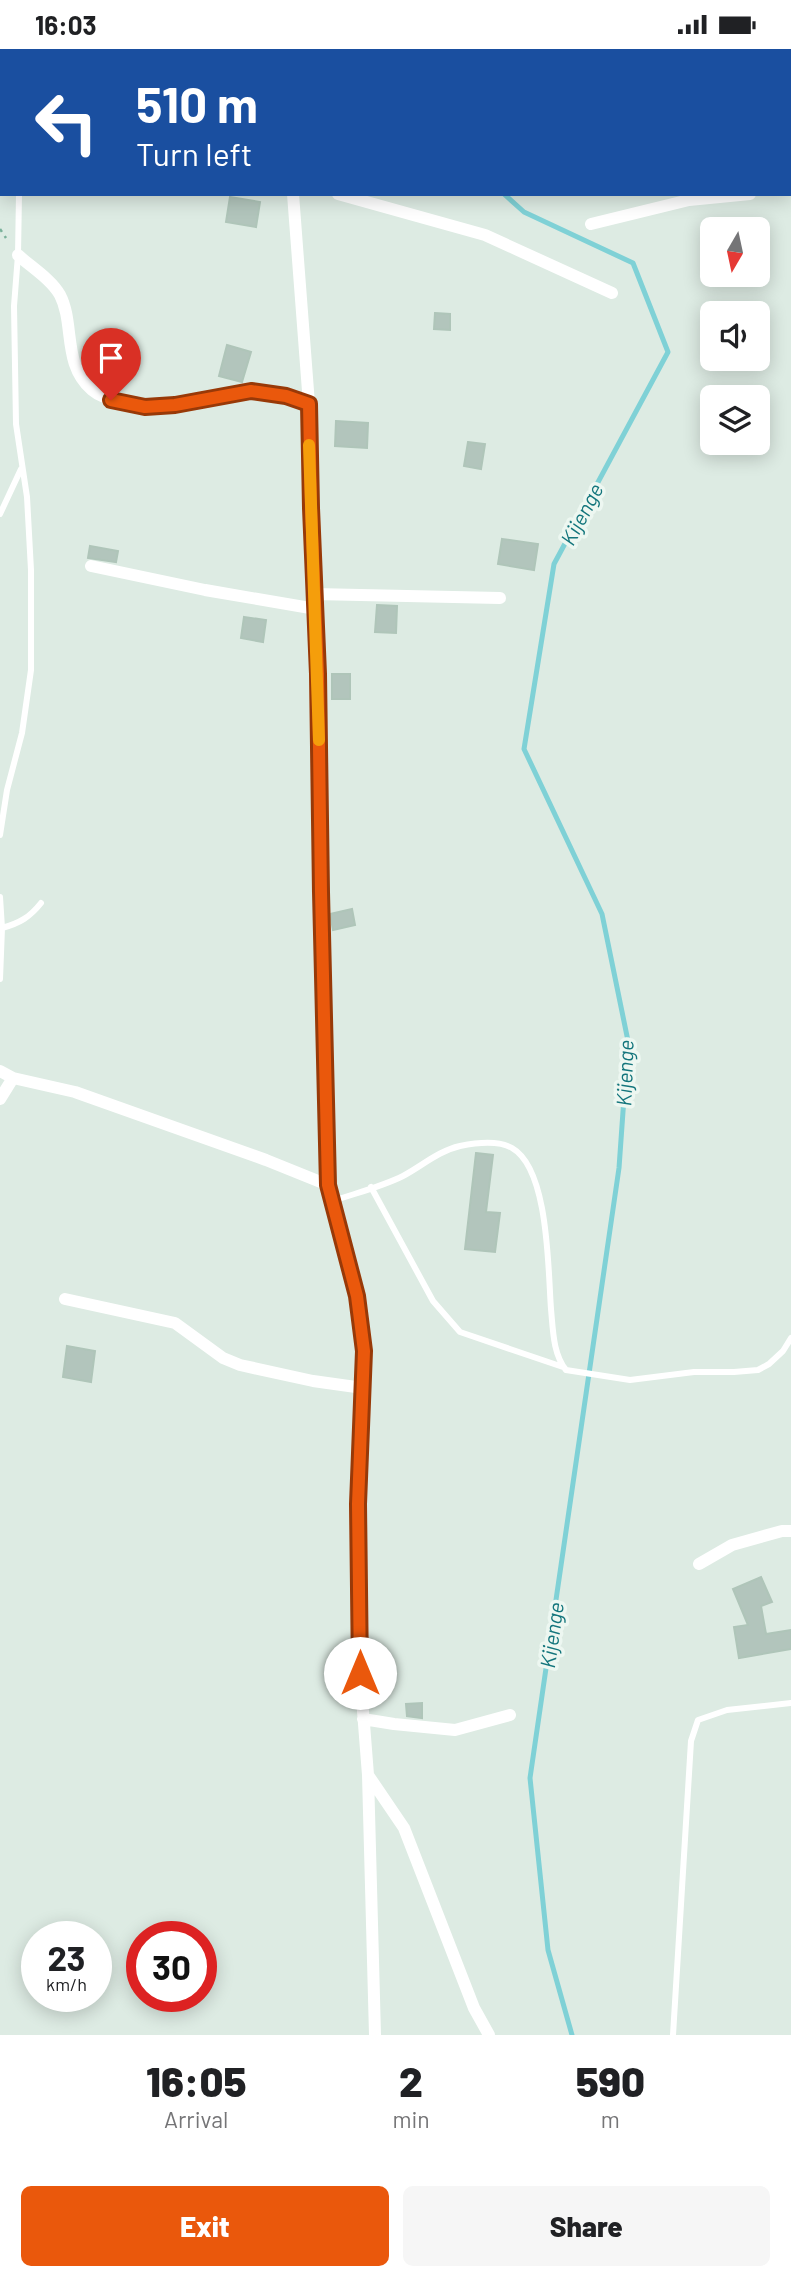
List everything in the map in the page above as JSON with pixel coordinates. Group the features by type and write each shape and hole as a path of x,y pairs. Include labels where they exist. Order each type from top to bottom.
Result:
{"street":[{"path":"293,196 309,404 328,1185 357,1296 364,1351 358,1504 360,1673 368,1775 375,2035"},
{"path":"345,196 485,235 612,293"},
{"path":"591,224 689,200 730,196"},
{"path":"18,255 60,295 69,345 79,372 92,390 111,400 145,407 165,406 251,391 286,396 309,404"},
{"path":"92,566 205,590 316,609"},
{"path":"314,594 500,598"},
{"path":"0,1071 13,1077 75,1092 328,1185"},
{"path":"0,1099 13,1077"},
{"path":"65,1299 176,1323 212,1352 240,1365 313,1381 363,1388"},
{"path":"699,1564 732,1545 791,1531"},
{"path":"363,1719 455,1730 510,1715"},
{"path":"368,1775 404,1828 461,1977 489,2035"}],"lane":[{"path":"0,835 7,790 22,733 31,670 31,570 27,497 16,424 14,306 19,196"},
{"path":"0,514 22,467"},
{"path":"0,897 0,979"},
{"path":"2,932 30,916 41,903"},
{"path":"333,1201 402,1176 443,1152 458,1147 489,1144 515,1150 533,1174 544,1214 553,1331 558,1357 566,1370"},
{"path":"371,1187 433,1301 460,1332 566,1370 614,1379 639,1380 669,1374 758,1370 783,1351 791,1338"},
{"path":"673,2035 691,1741 698,1720 727,1710 791,1703"}],"building":[{"path":"230,197 260,202 256,227 226,222"},
{"path":"435,313 450,314 450,330 434,329"},
{"path":"227,345 251,352 242,382 219,376"},
{"path":"114,348 121,370 94,379 86,358"},
{"path":"336,421 368,423 367,448 335,446"},
{"path":"468,442 485,444 481,469 464,466"},
{"path":"502,539 538,544 534,570 498,564"},
{"path":"90,546 118,551 116,562 88,558"},
{"path":"377,605 397,606 396,633 375,632"},
{"path":"244,617 266,620 263,642 241,638"},
{"path":"332,674 350,674 350,699 332,699"},
{"path":"352,909 355,925 333,930 330,914"},
{"path":"476,1153 493,1155 486,1212 500,1213 495,1252 465,1249"},
{"path":"67,1346 95,1351 91,1382 63,1377"},
{"path":"761,1577 772,1602 761,1606 766,1634 791,1630 791,1649 739,1658 734,1627 748,1625 733,1589"},
{"path":"422,1703 422,1718 407,1716 406,1704"}],"waterway":[{"name":"Kijenge","path":"506,196 524,212 633,263 668,352 554,564 524,749 602,914 628,1041 619,1168 530,1778 548,1950 572,2035"}],"slow traffic":[{"path":"309,445 319,740"}],"route":[{"path":"111,400 145,407 175,405 251,391 286,396 309,404 318,674 328,1185 357,1296 364,1351 358,1504 360,1673"}]}
